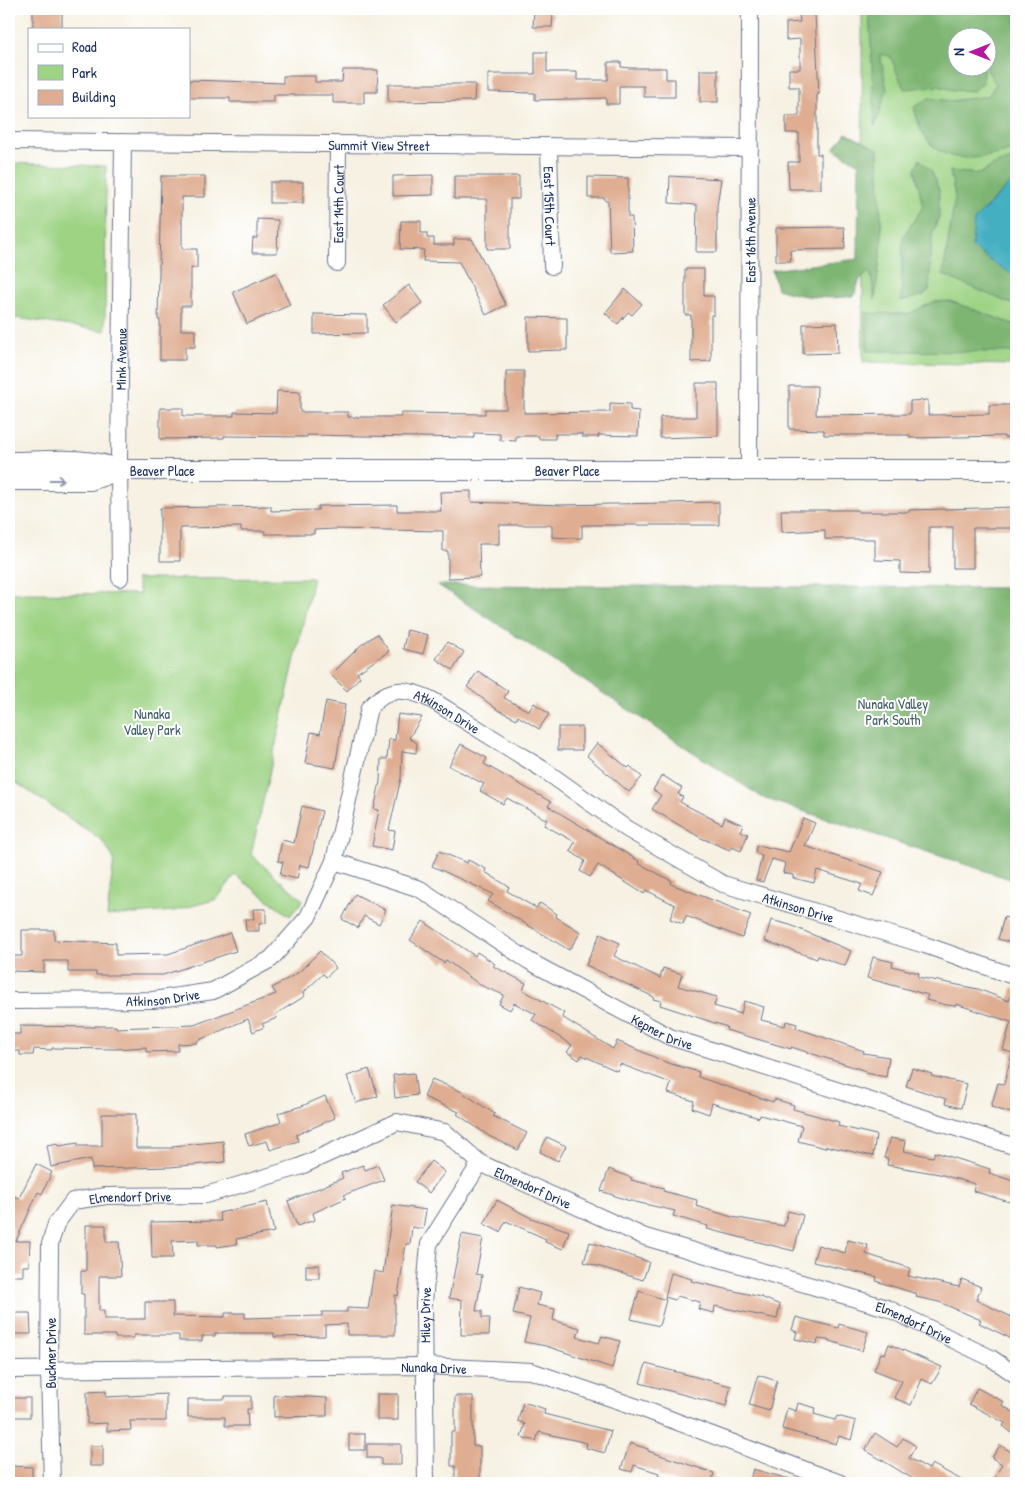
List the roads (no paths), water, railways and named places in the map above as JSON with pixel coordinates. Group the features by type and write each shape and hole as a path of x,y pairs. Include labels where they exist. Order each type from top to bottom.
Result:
{"street":[{"name":"East 16th Avenue","path":"749,470 750,9"},
{"name":"Summit View Street","path":"9,141 750,148"},
{"name":"Mink Avenue","path":"120,578 119,470 123,142"},
{"name":"East 14th Court","path":"337,264 338,145"},
{"name":"East 15th Court","path":"549,146 552,266"},
{"name":"Beaver Place","path":"9,462 87,462 105,464 119,470"},
{"name":"Beaver Place","path":"9,480 90,480 119,470 1016,470"},
{"name":"Atkinson Drive","path":"9,1001 153,1000 213,991 271,958 308,917 334,862 368,708 379,697 398,690 414,692 432,700 544,770 627,829 723,884 925,945 1016,977"},
{"name":"Kepner Drive","path":"334,862 420,889 529,961 670,1037 1016,1147"},
{"name":"Elmendorf Drive","path":"56,1224 73,1201 106,1196 206,1195 299,1167 397,1122 445,1132 480,1163 645,1237 887,1308 992,1358 1016,1375"},
{"name":"Miley Drive","path":"426,1483 424,1303 429,1244 480,1163"},
{"name":"Buckner Drive","path":"52,1483 49,1371 50,1244 56,1224"},
{"name":"Nunaka Drive","path":"9,1370 426,1366 532,1371 643,1409 832,1481"}],"water":[{"path":"1016,178 1016,276 995,264 972,247 974,220"}],"park label":[{"name":"Nunaka Valley Park South","path":"893,712"},
{"name":"Nunaka Valley Park","path":"152,722"}]}
